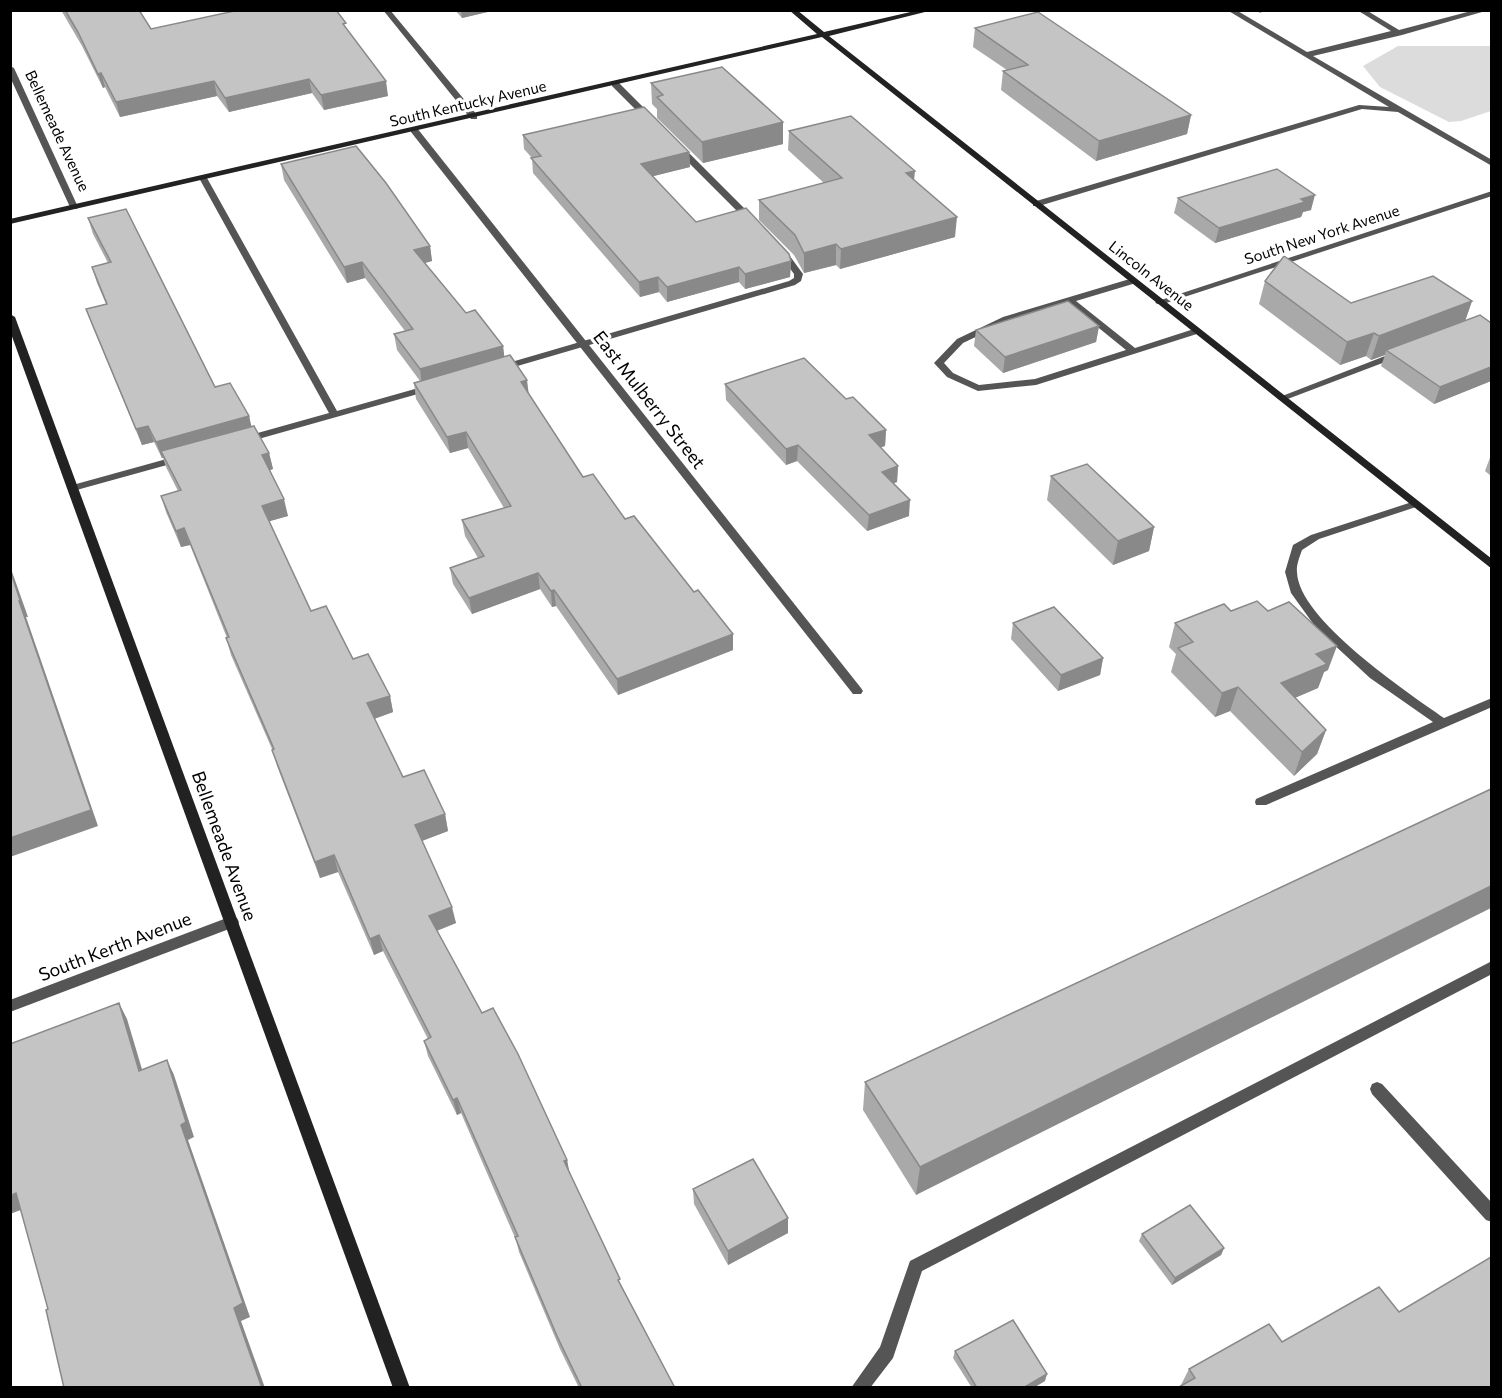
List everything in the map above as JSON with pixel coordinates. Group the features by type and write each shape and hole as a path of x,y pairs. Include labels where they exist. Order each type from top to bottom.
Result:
{"street":[{"path":"386,10 474,117"},
{"name":"Lincoln Avenue","path":"792,10 1491,565"},
{"name":"South Kentucky Avenue","path":"10,222 474,117 930,10"},
{"path":"1230,10 1491,164"},
{"path":"1360,10 1400,33"},
{"path":"1306,55 1486,10"},
{"name":"Bellemeade Avenue","path":"10,68 74,207"},
{"path":"615,84 656,124"},
{"path":"1036,204 1362,107 1399,110"},
{"name":"East Mulberry Street","path":"414,130 857,691"},
{"path":"672,141 761,230"},
{"path":"203,178 334,414"},
{"name":"South New York Avenue","path":"1160,302 1491,193"},
{"path":"493,370 792,284 798,279 799,274 794,264 776,244"},
{"path":"1133,281 1006,319 960,341 939,363 950,375 978,388 1036,382 1197,331"},
{"path":"1071,301 1134,352"},
{"name":"Bellemeade Avenue","path":"10,317 402,1388"},
{"path":"1282,398 1403,352"},
{"path":"232,443 436,386"},
{"path":"73,488 187,456"},
{"path":"1415,504 1315,537 1297,548 1291,572 1297,593 1321,626 1374,675 1443,723"},
{"path":"1261,802 1491,702"},
{"name":"South Kerth Avenue","path":"10,1006 232,922"},
{"path":"859,1388 887,1352 916,1266 1491,967"},
{"path":"1377,1089 1491,1215"}],"shaded area":[{"path":"1398,46 1491,46 1491,111 1461,121 1449,122 1380,87 1363,66"}],"building":[{"path":"65,10 139,10 151,29 239,10 336,10 346,23 343,24 386,81 321,95 309,79 225,98 214,81 116,102 101,73 98,74"},
{"path":"1038,12 1191,115 1099,141 1003,71 1028,65 975,28"},
{"path":"722,67 783,122 702,142 657,97 663,95 651,83"},
{"path":"644,107 689,152 641,164 696,222 746,208 789,254 791,261 745,274 739,267 667,287 658,277 639,282 531,158 541,156 523,135"},
{"path":"851,116 915,171 906,173 957,217 841,249 836,244 804,253 795,235 759,200 842,178 789,131"},
{"path":"356,146 386,183 430,246 414,250 466,313 475,310 503,346 420,369 394,334 413,329 362,262 344,267 281,164"},
{"path":"1277,169 1315,195 1301,199 1305,202 1219,228 1178,198"},
{"path":"126,209 215,387 230,383 249,416 156,442 148,426 136,429 86,309 107,304 92,267 111,262 88,218"},
{"path":"1284,256 1351,303 1433,276 1472,301 1379,336 1374,333 1347,342 1265,281"},
{"path":"1068,301 1099,326 1005,357 976,330"},
{"path":"1480,315 1491,323 1491,367 1440,387 1386,350"},
{"path":"510,355 527,380 521,382 583,477 593,474 625,519 634,516 694,592 698,590 733,634 617,679 554,590 551,591 538,573 469,598 450,568 484,556 462,520 511,506 466,432 447,437 414,383"},
{"path":"804,358 846,399 853,397 886,430 869,435 898,466 882,472 910,500 869,515 798,445 786,449 725,384"},
{"path":"254,426 269,453 262,455 284,499 262,506 311,611 326,606 353,659 368,654 390,696 367,703 403,777 424,770 445,814 415,825 452,907 429,916 482,1013 493,1008 518,1054 567,1160 564,1161 620,1279 618,1280 675,1388 582,1388 557,1336 515,1237 518,1236 457,1098 453,1100 424,1041 431,1037 379,935 370,939 334,855 315,862 272,750 274,749 226,638 229,637 184,528 176,531 161,496 181,490 161,451"},
{"path":"1087,464 1154,527 1118,541 1051,476"},
{"path":"10,570 91,810 10,838"},
{"path":"1257,601 1268,611 1289,602 1337,646 1316,654 1327,664 1281,683 1326,730 1302,752 1238,687 1222,693 1178,648 1193,642 1175,623 1224,604 1231,611"},
{"path":"1054,607 1103,658 1061,675 1013,623"},
{"path":"1491,789 1491,886 920,1167 865,1082"},
{"path":"119,1003 139,1071 167,1060 186,1122 181,1125 243,1303 234,1308 262,1388 64,1388 46,1310 48,1309 16,1193 10,1196 10,1044"},
{"path":"753,1159 788,1218 728,1251 693,1189"},
{"path":"1190,1205 1224,1248 1175,1278 1142,1234"},
{"path":"1491,1257 1491,1388 1177,1388 1195,1378 1189,1369 1269,1324 1282,1342 1379,1287 1399,1312"},
{"path":"1013,1320 1047,1374 1023,1388 977,1388 955,1351"}]}
